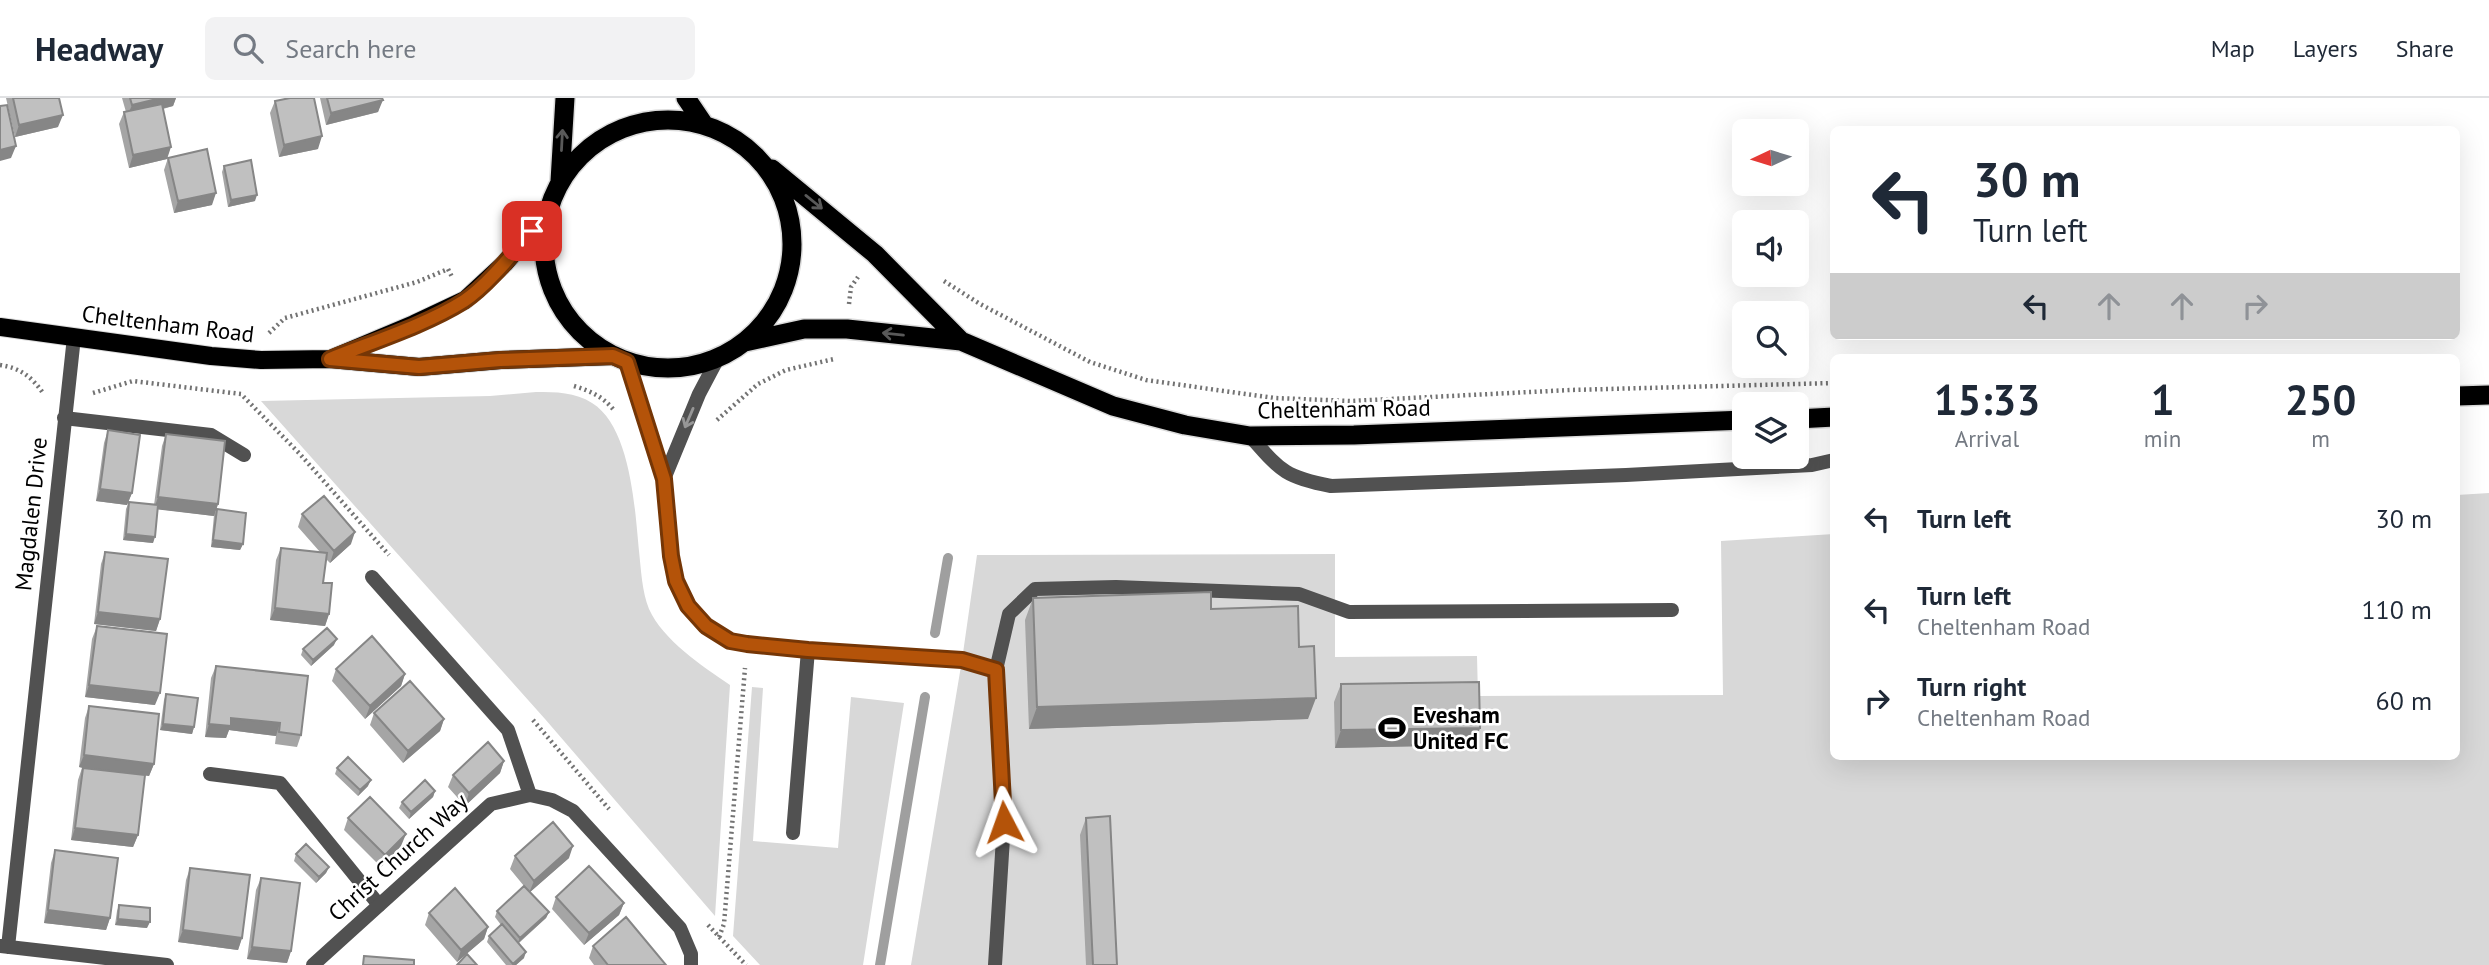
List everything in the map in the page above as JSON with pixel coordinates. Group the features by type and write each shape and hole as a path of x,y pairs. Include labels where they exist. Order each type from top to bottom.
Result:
{"highway":[{"path":"559,182 565,98"},
{"path":"686,98 703,123"},
{"path":"676,119 703,123 734,138 760,159 782,194 786,207 792,234 789,275 773,312 745,342 700,365 663,369 620,359 587,339 565,315 551,287 544,256 545,216 559,182 576,159 597,141 621,128 648,120 676,119"},
{"name":"Cheltenham Road","path":"760,159 875,254 961,341"},
{"name":"Cheltenham Road","path":"745,342 804,329 847,329 961,341 1113,406 1185,425 1250,436 1354,435 1732,421"},
{"path":"2460,396 2489,395"},
{"path":"1809,418 1830,417"}],"main road":[{"name":"Cheltenham Road","path":"330,359 465,300 505,263 545,216"},
{"name":"Cheltenham Road","path":"0,327 211,356 261,360 330,359 419,367 500,360 620,359"}],"street":[{"name":"Magdalen Drive","path":"4,946 74,337"},
{"path":"664,479 699,394 718,358"},
{"path":"620,359 647,426 664,479 676,581 688,606 706,626 730,641 747,644 962,660 996,670"},
{"path":"64,418 211,435 244,455"},
{"path":"1250,436 1280,470 1303,481 1331,486 1626,475 1812,465 1830,461"},
{"path":"372,577 508,730 530,795 552,800 573,811 680,929 691,959"},
{"path":"995,965 1004,822 996,670 1009,614 1035,589 1116,587 1299,594 1349,612 1672,610"},
{"path":"793,832 808,650"},
{"path":"210,774 280,783 379,905"},
{"name":"Christ Church Way","path":"313,965 491,804 530,795"},
{"path":"4,946 167,965"}],"path":[{"path":"684,429 703,436 758,384 786,370 840,358 847,329 851,287 875,254"},
{"path":"0,365 10,366 33,378 43,393 90,394 133,381 241,394 261,360 270,333 285,318 417,282 448,269 465,300"},
{"path":"934,274 980,304 1090,362 1146,380 1274,398 1351,401 1570,390 1830,383"},
{"path":"571,385 589,390 605,399 619,415 626,432 647,426"},
{"path":"691,959 719,937 724,924 747,644"}],"shaded area":[{"path":"536,392 572,395 592,403 605,415 615,430 623,450 633,492 642,580 649,609 673,642 730,685 715,916 545,719 261,401 490,396"},
{"name":"Evesham United FC","path":"2489,493 2489,965 911,965 977,555 1335,554 1335,657 1477,656 1478,696 1723,695 1721,541 1830,534 1830,760 2460,760 2460,495"},
{"path":"752,687 763,688 753,841 838,848 851,697 904,703 863,965 760,965 733,936"}],"building":[{"path":"13,98 59,98 63,115 19,125"},
{"path":"130,98 161,98 132,105"},
{"path":"314,98 322,136 284,145 275,101"},
{"path":"327,98 382,98 383,100 331,113"},
{"path":"162,104 171,147 133,155 124,112"},
{"path":"7,105 16,146 0,150 0,106"},
{"path":"207,149 216,193 178,201 168,158"},
{"path":"251,160 257,195 231,200 224,166"},
{"path":"108,430 140,435 132,493 100,489"},
{"path":"166,434 225,441 218,504 158,497"},
{"path":"324,496 355,532 334,551 302,514"},
{"path":"129,502 158,505 155,537 126,534"},
{"path":"217,509 246,513 243,544 213,540"},
{"path":"281,548 327,553 323,583 332,583 329,614 275,608"},
{"path":"105,552 168,559 160,619 98,612"},
{"path":"1211,592 1211,609 1298,606 1299,647 1314,646 1316,698 1037,707 1033,598"},
{"path":"97,626 167,634 160,693 89,685"},
{"path":"327,628 337,639 313,660 303,649"},
{"path":"372,636 405,674 370,706 336,669"},
{"path":"216,666 308,676 301,735 279,732 280,723 231,718 231,726 209,724"},
{"path":"410,681 444,719 408,751 374,713"},
{"path":"1479,682 1480,728 1341,730 1341,684"},
{"path":"166,694 198,698 194,727 163,724"},
{"path":"89,706 159,714 154,764 84,755"},
{"path":"488,742 504,761 469,793 453,775"},
{"path":"348,757 371,780 360,790 337,768"},
{"path":"83,768 145,775 138,835 75,828"},
{"path":"425,780 435,791 411,812 402,802"},
{"path":"370,797 406,834 385,855 348,818"},
{"path":"1110,816 1117,965 1093,965 1086,818"},
{"path":"553,822 573,846 534,881 515,856"},
{"path":"306,844 329,867 319,877 296,854"},
{"path":"55,850 118,858 110,918 48,910"},
{"path":"589,866 624,903 589,933 556,897"},
{"path":"190,868 250,875 242,938 183,930"},
{"path":"261,878 300,883 291,951 252,947"},
{"path":"524,886 549,912 520,938 497,911"},
{"path":"455,888 488,927 461,950 429,913"},
{"path":"119,905 150,908 150,922 118,919"},
{"path":"626,917 666,965 608,965 593,946"},
{"path":"502,924 526,952 513,964 489,936"},
{"path":"467,954 477,965 457,965"},
{"path":"364,956 414,960 414,965 363,965"}],"waterway":[{"path":"935,633 948,558"},
{"path":"880,965 925,697"}],"place":[{"name":"Evesham United FC","path":"1392,728"}],"route":[{"path":"532,231 505,263 465,300 330,359 419,367 500,360 613,356 627,362 664,479 671,556 676,581 688,606 706,626 730,641 808,650 962,660 996,670 1004,822"}]}
